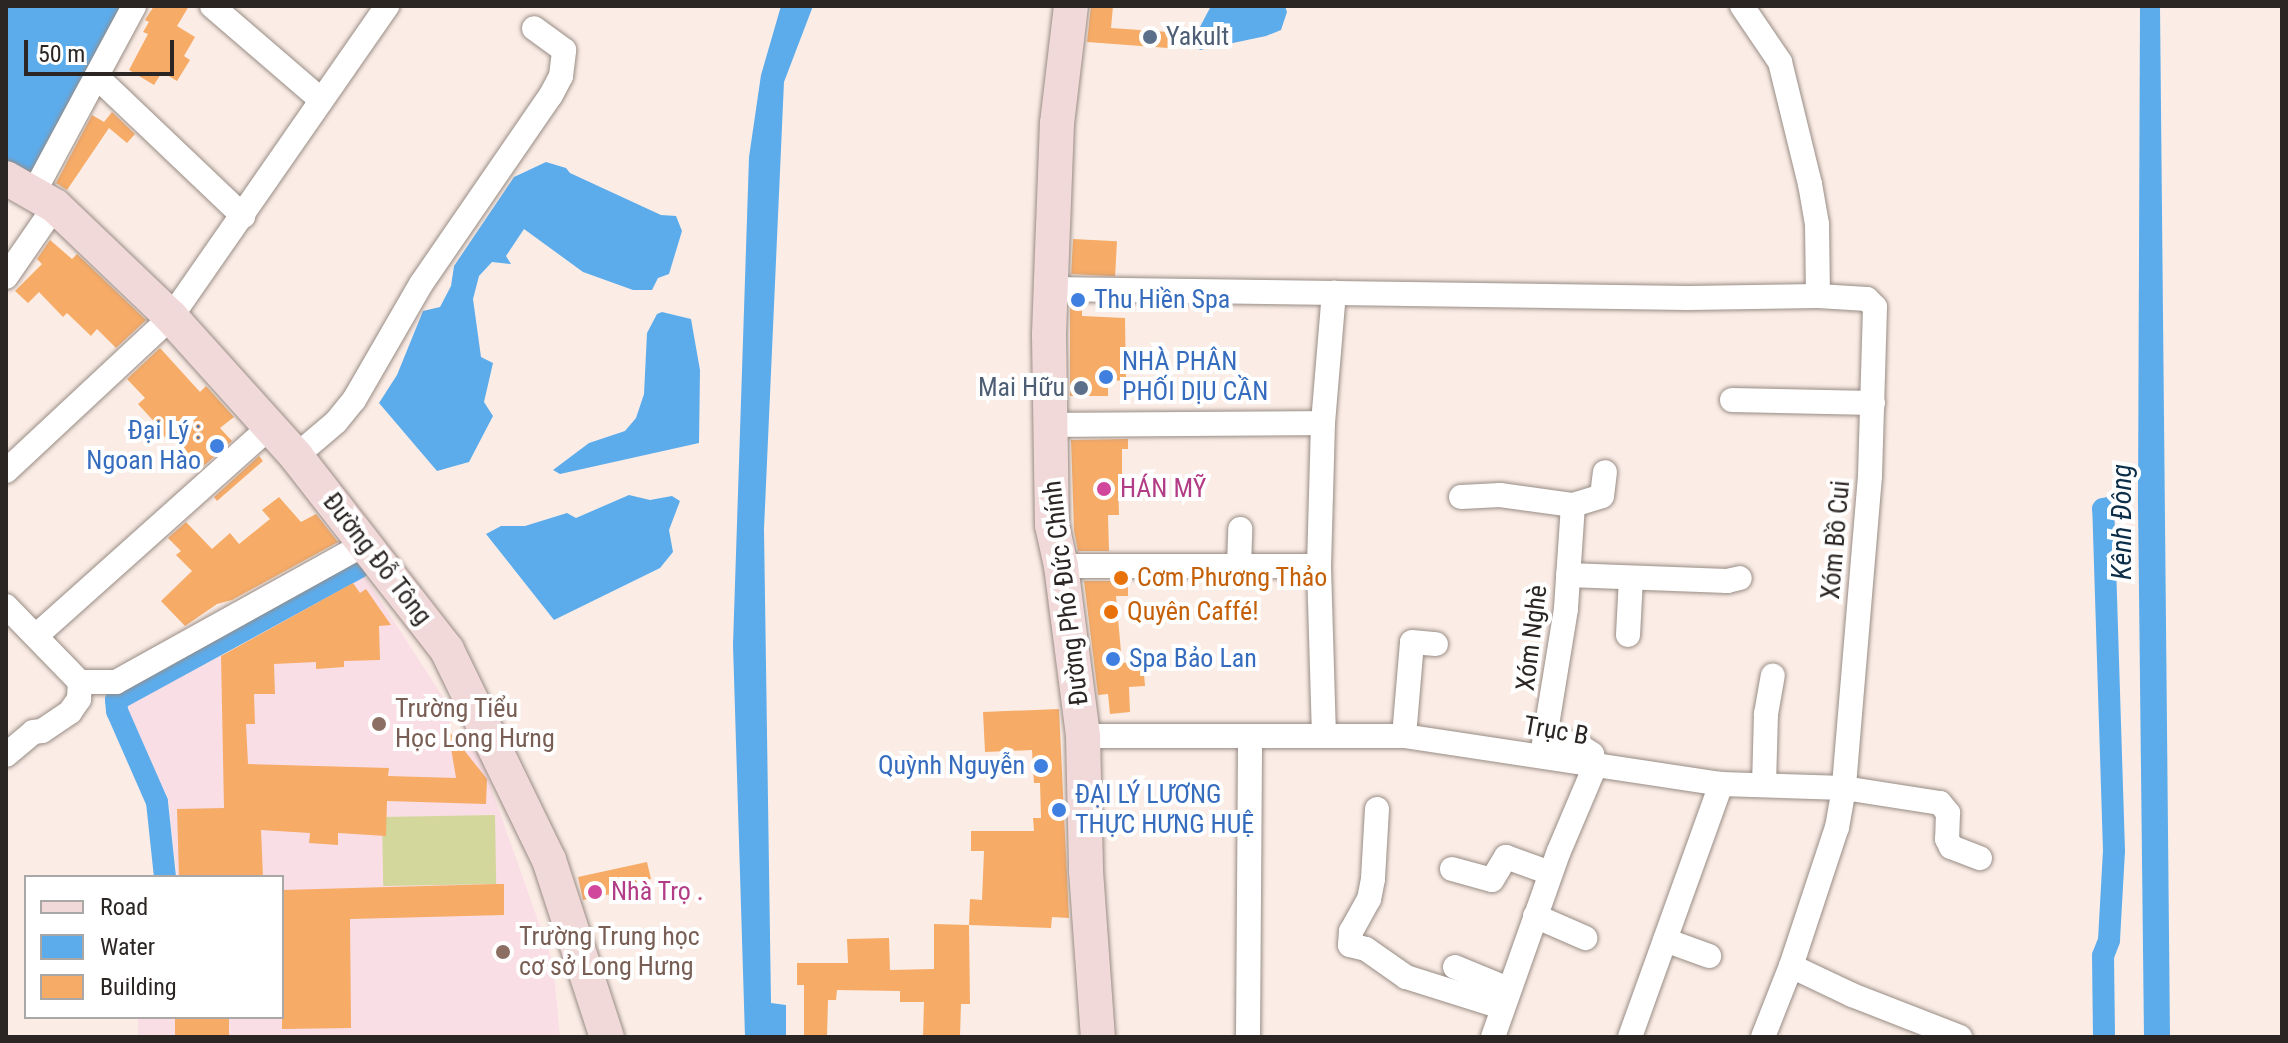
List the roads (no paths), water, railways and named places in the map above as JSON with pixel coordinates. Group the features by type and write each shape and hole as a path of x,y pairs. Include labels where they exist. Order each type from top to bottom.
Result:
{"main road":[{"name":"Đường Phó Đức Chính","path":"1071,6 1057,123 1051,289 1052,525 1061,566 1083,736 1086,871 1098,1037"},
{"name":"Đường Đỗ Tông","path":"32,192 171,317 271,426 367,543 447,650 549,860 607,1037"}],"street":[{"path":"6,277 32,192 134,6"},
{"path":"212,6 320,99"},
{"path":"6,471 171,317 387,6"},
{"path":"1051,289 1818,296 1817,224 1780,62 1742,6"},
{"path":"296,456 336,422 354,400 421,284 551,95 561,76 564,50 534,28"},
{"path":"97,77 243,216"},
{"path":"1324,736 1319,566 1323,423 1334,292"},
{"name":"Xóm Bồ Cui","path":"1763,1037 1791,966 1837,827 1844,788 1873,403 1875,307 1867,299 1818,296"},
{"path":"1732,400 1873,403"},
{"path":"1051,425 1323,423"},
{"path":"37,635 271,426"},
{"path":"1461,497 1500,495 1573,505 1602,496 1605,472"},
{"name":"Xóm Nghè","path":"1544,747 1568,575 1573,505"},
{"path":"1239,566 1240,529"},
{"path":"80,682 116,682 367,543"},
{"path":"1061,566 1319,566"},
{"name":"Xóm Nghè","path":"1568,575 1727,581 1740,578"},
{"path":"1628,635 1631,578"},
{"path":"6,606 80,682 79,699 70,712 42,731 33,732 6,755"},
{"path":"1404,736 1412,642 1436,644"},
{"path":"1764,785 1766,714 1773,676"},
{"name":"Trục B","path":"1083,736 1404,736 1544,747 1595,766 1721,784 1844,788 1940,803 1948,813 1947,839 1951,847 1980,858"},
{"path":"1248,1037 1250,737"},
{"path":"1493,1037 1550,873 1595,766"},
{"path":"1630,1037 1721,784"},
{"path":"1377,809 1371,889 1351,931 1350,945 1366,949 1406,977 1505,998"},
{"path":"1452,869 1492,880 1506,857 1550,873"},
{"path":"1535,916 1585,938"},
{"path":"1665,940 1709,956"},
{"path":"1791,966 1852,995 1960,1037"},
{"path":"1455,967 1505,998"}],"water":[{"path":"6,6 121,6 29,188 6,171"},
{"path":"781,6 813,6 784,82 764,529 771,1003 786,1005 786,1037 745,1037 733,645 749,157 761,75"},
{"path":"1211,6 1285,6 1287,12 1281,30 1200,50 1192,42"},
{"path":"2140,6 2160,6 2170,1037 2144,1037 2138,502"},
{"path":"546,162 566,168 570,173 661,215 676,216 682,231 669,274 658,278 652,290 633,290 583,272 524,229 506,256 511,264 492,262 479,276 473,299 481,357 493,363 484,402 493,416 469,462 437,471 379,403 397,375 423,311 440,307 451,286 454,266 514,177"},
{"path":"662,312 691,319 700,370 699,443 560,474 553,470 589,443 625,431 636,418 644,394 647,333 657,314"},
{"path":"629,495 650,500 672,496 680,501 669,530 673,552 660,568 554,620 486,534 501,526 525,526 567,513 576,518"}],"waterway":[{"name":"Kênh Đông","path":"2104,1037 2103,956 2109,940 2114,851 2103,509 2119,506"},
{"path":"165,875 157,802 117,711 116,700 358,568"}],"place":[{"name":"Yakult","path":"1150,37"},
{"name":"Thu Hiền Spa","path":"1078,300"},
{"name":"NHÀ PHÂN PHỐI DỊU CẦN","path":"1106,377"},
{"name":"Mai Hữu","path":"1081,388"},
{"name":"Đại Lý : Ngoan Hào","path":"217,446"},
{"name":"HÁN MỸ","path":"1104,489"},
{"name":"Cơm Phương Thảo","path":"1121,578"},
{"name":"Quyên Caffé!","path":"1111,612"},
{"name":"Spa Bảo Lan","path":"1113,659"},
{"name":"Trường Tiểu Học Long Hưng","path":"379,724"},
{"name":"Quỳnh Nguyễn","path":"1041,766"},
{"name":"ĐẠI LÝ LƯƠNG THỰC HƯNG HUỆ","path":"1059,810"},
{"name":"Nhà Trọ .","path":"595,892"},
{"name":"Trường Trung học cơ sở Long Hưng","path":"503,952"}]}
